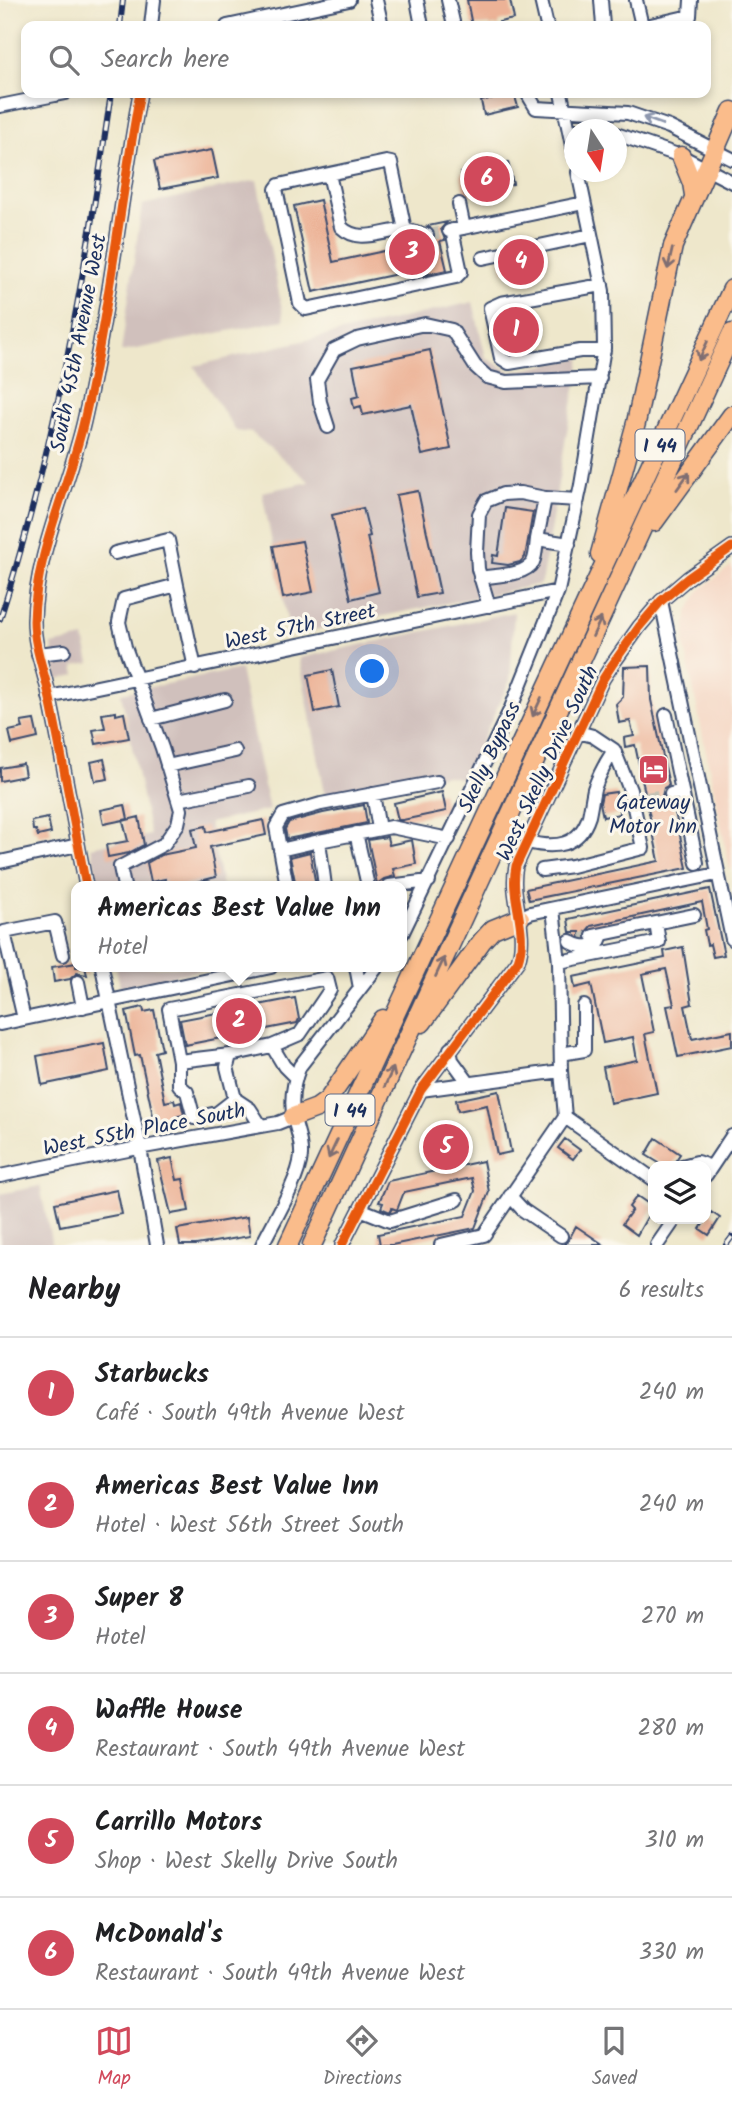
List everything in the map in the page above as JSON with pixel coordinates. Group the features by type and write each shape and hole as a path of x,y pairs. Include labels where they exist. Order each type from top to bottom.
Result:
{"highway":[{"path":"587,601 636,423 673,246 732,111"},
{"path":"681,156 694,195"},
{"name":"Skelly Bypass","path":"288,1245 732,289"},
{"name":"Skelly Bypass","path":"312,1245 732,333"},
{"path":"629,556 732,415"},
{"path":"401,1051 482,940 494,929 520,918"},
{"path":"293,1116 317,1108 328,1100 412,975"}],"street":[{"path":"152,21 154,0"},
{"path":"282,0 285,14"},
{"path":"251,21 349,0"},
{"path":"376,0 381,21"},
{"path":"417,0 421,21"},
{"path":"448,0 453,21"},
{"path":"541,0 546,21"},
{"path":"601,0 603,21"},
{"path":"636,0 642,21"},
{"path":"688,21 691,0"},
{"path":"0,106 40,98"},
{"name":"South 45th Avenue West","path":"85,881 34,626 36,598 46,552 83,425 97,360 139,98"},
{"path":"530,98 536,108 617,112 650,119 732,159"},
{"path":"563,98 569,119"},
{"path":"627,139 681,156 732,182"},
{"path":"405,230 392,165 389,162 279,184 276,189 303,308 456,277 461,272 455,230 459,204"},
{"path":"329,174 343,230 367,237 405,230 427,235"},
{"path":"407,924 515,697 558,591 581,485 604,351 605,311 581,182"},
{"path":"455,230 584,203"},
{"path":"482,258 591,235"},
{"path":"601,285 501,303 490,308 501,358 509,363 580,351 604,351"},
{"path":"328,428 317,380 334,350 357,339 417,326 439,326 452,330 475,366 487,377 506,382 600,378"},
{"path":"489,606 480,578 477,552 479,514 486,501 503,494 520,493 578,500"},
{"path":"480,578 520,571 530,566 534,561 545,498"},
{"path":"114,553 168,540 195,668"},
{"path":"537,540 569,544"},
{"name":"West Skelly Drive South","path":"342,1245 421,1090 518,961 522,940 513,892 516,866 612,665 639,626 662,601 688,578 732,547"},
{"path":"123,881 120,867 164,844 178,824 181,810 139,680 125,647 119,622 124,599 177,585"},
{"name":"West 57th Street","path":"50,697 558,591"},
{"path":"662,601 732,939"},
{"path":"38,654 64,651"},
{"path":"151,719 225,700"},
{"path":"666,715 676,792 697,863"},
{"path":"542,870 572,866 643,848 639,799 614,750 593,736 578,732"},
{"path":"527,842 545,847 567,842 583,831 595,788 606,761 614,750"},
{"path":"167,766 235,751"},
{"path":"287,881 276,827 283,815 321,804 437,782"},
{"path":"178,800 249,786"},
{"path":"373,794 379,830"},
{"path":"280,849 391,827 449,839"},
{"path":"356,834 367,881"},
{"path":"319,841 324,881"},
{"path":"567,842 572,866"},
{"path":"0,862 78,845"},
{"path":"520,918 717,874"},
{"path":"407,884 429,881"},
{"path":"553,909 584,942"},
{"path":"559,962 584,942 694,915"},
{"path":"24,1019 4,932 55,922 63,955"},
{"path":"559,962 584,942 659,942 656,923"},
{"path":"441,1245 484,1234 565,1117 561,1071 559,962"},
{"path":"103,972 140,1148 157,1245"},
{"path":"0,1024 246,972"},
{"path":"357,972 360,988"},
{"path":"262,1245 299,1169 300,1142 293,1116 292,1099 295,1077 300,1066 373,972"},
{"path":"179,1061 230,1055 272,1046 300,1034 330,990 327,978 169,1009 179,1061 179,1085 187,1091 194,1118 217,1113 235,1099"},
{"path":"78,982 83,1007"},
{"path":"561,1054 584,1049 584,1006"},
{"path":"272,1046 284,1066 295,1077"},
{"path":"450,1049 452,1060 468,1082"},
{"path":"230,1055 227,1067 235,1099 250,1109 261,1126"},
{"path":"421,1090 561,1071"},
{"name":"West 55th Place South","path":"0,1177 261,1126 293,1116"},
{"path":"565,1117 648,1175"},
{"path":"711,1167 732,1136"},
{"path":"510,1196 523,1210 561,1236"},
{"path":"360,1209 390,1221 457,1200"},
{"path":"657,1245 672,1224"}],"shaded area":[{"path":"257,180 284,320 121,352 142,205"},
{"path":"473,302 486,358 511,372 581,358 541,584 290,635 262,492 310,482 252,433 236,431 194,366"},
{"path":"732,565 730,870 684,643 687,614 699,591"},
{"path":"514,612 510,680 464,779 444,775 326,798 299,658"},
{"path":"84,638 90,663 74,666 76,675 57,679 52,645"},
{"path":"240,669 269,810 209,823 221,881 98,881 91,847 150,835 121,693"},
{"path":"117,972 192,972 120,987"},
{"path":"40,1186 52,1245 0,1245 0,1194"}],"building":[{"path":"467,0 510,0 514,19 471,21"},
{"path":"515,98 518,107 484,115 481,101"},
{"path":"212,150 218,178 160,189 154,161"},
{"path":"508,162 513,184 465,195 461,173"},
{"path":"320,200 333,262 431,243 435,233 428,226 447,222 441,229 445,240 440,241 447,270 423,275 421,269 313,292 294,206"},
{"path":"539,255 541,263 504,271 502,263"},
{"path":"524,308 533,350 511,354 500,313"},
{"path":"430,350 451,449 422,455 411,405 363,415 361,406 354,408 352,398 359,396 353,366"},
{"path":"418,491 440,593 417,597 396,495"},
{"path":"363,508 379,592 351,599 332,515"},
{"path":"505,508 533,512 525,557 520,562 508,565 492,563 493,555 498,556"},
{"path":"302,541 313,592 283,598 273,546"},
{"name":"Gateway Motor Inn","path":"650,666 651,700 669,785 664,788 662,796 665,801 673,803 687,868 529,900 526,889 659,861 635,745 625,747 624,738 634,736 630,721 619,723 616,704 623,697 624,667"},
{"path":"332,670 339,707 315,712 308,675"},
{"path":"116,712 116,715 124,713 129,738 96,744 93,730 105,728 102,714"},
{"path":"34,720 38,738 12,744 9,731 23,728 21,722"},
{"path":"104,759 108,779 95,781 91,762"},
{"path":"23,764 25,776 0,781 0,768"},
{"path":"442,792 446,811 398,820 394,803"},
{"path":"616,792 620,814 603,817 600,803 602,794"},
{"path":"125,805 128,819 104,824 101,810"},
{"path":"364,805 367,823 287,839 285,829 289,822"},
{"path":"139,817 144,845 129,853 108,857 106,845 128,841 123,821"},
{"path":"48,818 51,833 38,836 36,830 33,830 32,821"},
{"path":"263,820 266,835 210,847 216,877 200,881 151,881 147,863 161,855 196,848 192,829 206,826 207,832"},
{"path":"387,837 389,845 412,840 416,864 393,869 395,876 376,881 368,840"},
{"path":"310,852 315,881 295,881 290,857"},
{"path":"710,889 724,955 713,957 710,944 707,945 702,902 591,926 584,937 580,937 580,932 570,932 568,919"},
{"path":"683,947 692,1004 685,1006 692,1039 732,1031 732,1046 678,1057 667,1006 674,1005 666,969 642,974 654,1032 645,1034 657,1093 610,1103 603,1067 637,1060 633,1037 603,1043 591,984 575,988 573,977 665,958 664,951"},
{"path":"71,964 71,972 86,972 87,975 77,973 70,979 54,982 52,967"},
{"path":"295,998 299,1019 297,1023 185,1045 180,1020"},
{"path":"143,1007 144,1012 154,1010 162,1050 155,1052 165,1102 181,1102 184,1115 178,1116 179,1120 155,1125 140,1055 135,1056 126,1011"},
{"path":"104,1043 109,1071 42,1085 37,1056"},
{"path":"499,1091 511,1152 497,1155 487,1105 458,1111 456,1100"},
{"path":"432,1128 460,1141 450,1163 431,1154 437,1141 427,1137"},
{"path":"656,1138 680,1154 675,1161 656,1161 646,1155"},
{"path":"565,1139 580,1150 573,1159 558,1148"},
{"path":"172,1158 177,1180 183,1179 189,1211 171,1214 158,1161"},
{"path":"483,1161 489,1192 475,1228 392,1245 380,1245 378,1234 465,1216 475,1191 472,1178 404,1192 397,1210 392,1208 390,1212 381,1208 383,1203 379,1202 388,1181"},
{"path":"117,1190 122,1214 60,1226 55,1203"},
{"path":"637,1196 648,1204 648,1216 637,1235 622,1224 632,1210 629,1207"},
{"path":"711,1212 720,1218 709,1235 700,1229 703,1224 711,1224"},
{"path":"247,1217 250,1236 180,1245 177,1229"},
{"path":"576,1226 604,1245 563,1245"}],"tunnel":[{"path":"427,235 449,231"},
{"path":"646,798 671,794"},
{"path":"581,939 593,936"}],"railway":[{"path":"121,21 123,0"},
{"path":"0,619 37,490 67,358 110,98"},
{"path":"726,1245 732,1237"}],"cycle path":[{"path":"85,881 34,621 46,546 78,446 93,380 139,98"},
{"path":"342,1245 421,1090 518,961 521,937 515,890 516,866 603,679 639,627 661,601 732,547"}],"place":[{"name":"McDonald's","path":"487,179"},
{"name":"Super 8","path":"412,252"},
{"name":"Waffle House","path":"521,262"},
{"name":"Starbucks","path":"516,330"},
{"name":"Gateway Motor Inn","path":"653,770"},
{"name":"Americas Best Value Inn","path":"239,1021"},
{"name":"Carrillo Motors","path":"446,1147"}]}
